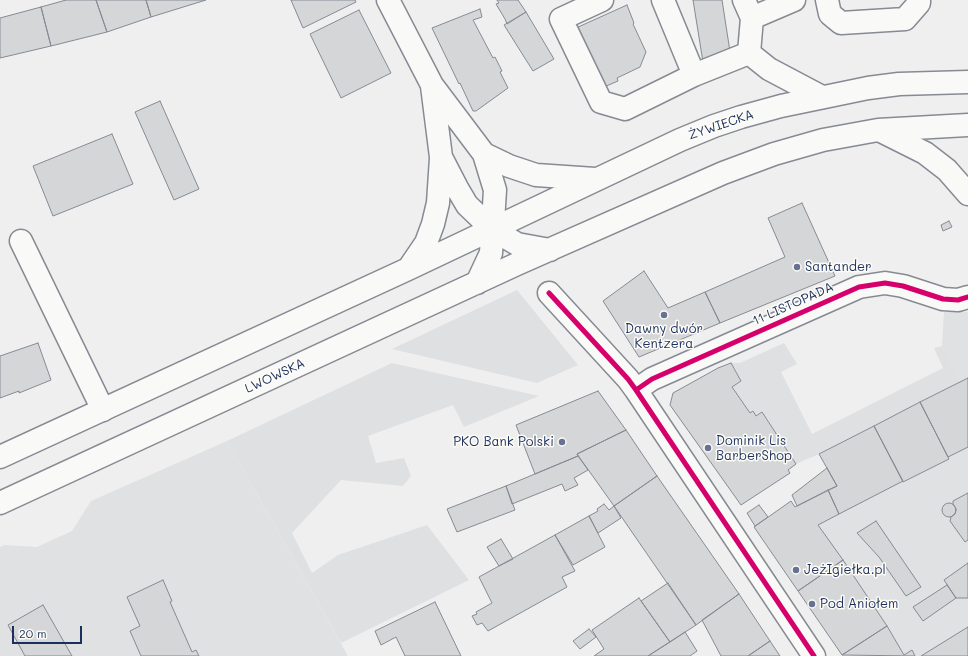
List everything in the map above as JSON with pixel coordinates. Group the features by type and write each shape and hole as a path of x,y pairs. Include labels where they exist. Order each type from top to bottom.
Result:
{"main road":[{"path":"388,0 432,85 484,154 495,190 491,253 477,283"},
{"path":"602,0 561,19 601,102 625,108 694,75 749,54"},
{"path":"664,0 694,75"},
{"path":"749,54 748,9 794,0"},
{"path":"827,0 830,14 842,23 905,19 919,3 919,0"},
{"path":"749,54 769,69 822,97"},
{"name":"ŻYWIECKA","path":"492,229 680,140 714,126 775,108 868,88 899,84 968,82"},
{"path":"408,269 426,243 433,224 438,203 442,157 432,85"},
{"path":"442,157 467,206 492,229 517,244 550,250 722,173 774,154 823,140 878,130 968,125"},
{"path":"878,130 925,154 947,170 968,194"},
{"path":"484,154 509,166 536,175 596,180"},
{"path":"0,457 492,229"},
{"path":"21,241 103,410"},
{"name":"LWOWSKA","path":"0,502 550,250"},
{"name":"11 LISTOPADA","path":"636,390 652,379 859,287 885,283 903,286 944,299 958,300 968,297"},
{"path":"548,293 628,379 814,656"}],"shaded area":[{"path":"517,290 578,365 537,383 392,349"},
{"path":"944,312 968,312 968,656 915,656 912,650 904,655 887,626 818,525 839,513 827,468 819,454 960,382 942,346"},
{"path":"784,343 797,364 781,372 812,434 943,368 934,348 942,346 960,382 819,454 796,464 762,412 756,416 753,411 750,413 732,387 741,381 731,363 740,363"},
{"path":"392,363 539,396 464,427 453,405 368,436 376,463 404,458 411,476 403,486 341,480 292,533 312,573 338,555 427,525 469,580 341,643 227,441"},
{"path":"227,441 348,656 0,656 0,547 5,545 37,547 72,531 91,501"}],"building":[{"path":"66,0 96,0 107,32 51,46 41,7"},
{"path":"96,0 146,0 151,17 107,32"},
{"path":"146,0 206,0 151,17"},
{"path":"291,0 355,0 356,2 303,28"},
{"path":"497,0 518,0 526,12 507,24 496,4 499,3"},
{"path":"693,0 722,0 731,58 703,62"},
{"path":"627,5 634,23 633,24 646,52 640,67 617,78 618,81 604,87 576,28"},
{"path":"41,7 51,46 0,58 0,18"},
{"path":"480,9 482,17 473,20 493,58 495,57 508,88 476,111 473,111 432,28"},
{"path":"359,10 391,73 341,98 310,34"},
{"path":"526,12 554,59 533,71 504,25"},
{"path":"160,101 199,189 174,200 135,112"},
{"path":"112,134 133,184 53,216 33,166"},
{"name":"Santander","path":"802,203 835,276 720,323 705,292 785,257 768,218"},
{"path":"949,221 952,227 943,231 941,225"},
{"name":"Dawny dwór Kentzera","path":"644,271 668,308 705,292 720,323 639,357 603,301"},
{"path":"38,343 51,380 19,393 19,391 0,398 0,356"},
{"path":"731,363 741,381 732,387 750,413 753,411 756,416 762,412 796,464 788,470 790,473 741,505 670,405 673,393 718,368"},
{"path":"968,378 968,447 948,457 920,402"},
{"name":"PKO Bank Polski","path":"598,391 626,430 577,454 578,456 535,474 516,425"},
{"path":"920,402 949,459 903,482 874,426"},
{"path":"874,426 903,481 839,514 828,490 837,486 819,454"},
{"path":"626,430 657,476 614,506 577,454"},
{"path":"578,456 588,470 574,478 578,485 565,491 562,484 512,504 506,486"},
{"path":"827,468 837,486 797,506 792,495"},
{"path":"657,476 739,594 696,625 614,506"},
{"path":"506,486 515,510 457,532 447,509"},
{"path":"828,490 839,514 818,525 843,560 798,591 754,527 791,501 795,507"},
{"path":"968,493 968,540 965,542 950,521 951,517 955,514 956,509 953,501"},
{"path":"949,503 954,505 956,510 954,515 949,517 944,515 942,510 944,505"},
{"path":"604,504 609,510 614,506 621,518 598,533 589,516 598,511 597,509"},
{"path":"759,505 768,517 755,526 747,513"},
{"path":"589,516 605,547 573,565 555,535"},
{"path":"876,521 921,587 906,596 879,557 857,533"},
{"path":"555,535 575,571 562,577 567,587 488,631 482,623 477,625 472,616 492,603 479,577"},
{"path":"501,539 513,559 499,566 487,547"},
{"path":"843,560 887,626 842,655 798,591"},
{"path":"968,563 968,598 956,598 944,580"},
{"path":"163,580 172,601 170,602 192,652 196,650 199,656 141,656 130,631 140,626 127,597"},
{"path":"668,583 696,625 670,642 641,601"},
{"path":"947,585 956,598 923,621 913,607"},
{"path":"739,594 770,641 748,656 721,656 702,620"},
{"path":"639,598 670,642 648,656 594,656 604,649 592,630"},
{"path":"435,602 461,656 405,656 396,637 381,645 375,631"},
{"path":"43,605 72,656 25,656 8,625"},
{"path":"887,626 904,655 912,650 915,656 842,655"},
{"path":"968,627 968,656 921,656"},
{"path":"589,629 596,637 580,649 573,641"},
{"path":"685,632 697,651 690,656 648,656"},
{"path":"770,641 780,656 748,656"}],"cycle path":[{"path":"636,390 652,379 859,287 885,283 903,286 943,299 958,300 968,297"},
{"path":"549,293 628,379 814,656"}],"place":[{"name":"Santander","path":"797,267"},
{"name":"Dawny dwór Kentzera","path":"664,315"},
{"name":"PKO Bank Polski","path":"562,442"},
{"name":"Dominik Lis BarberShop","path":"708,448"},
{"name":"JeżIgiełka.pl","path":"796,570"},
{"name":"Pod Aniołem","path":"812,604"}]}
